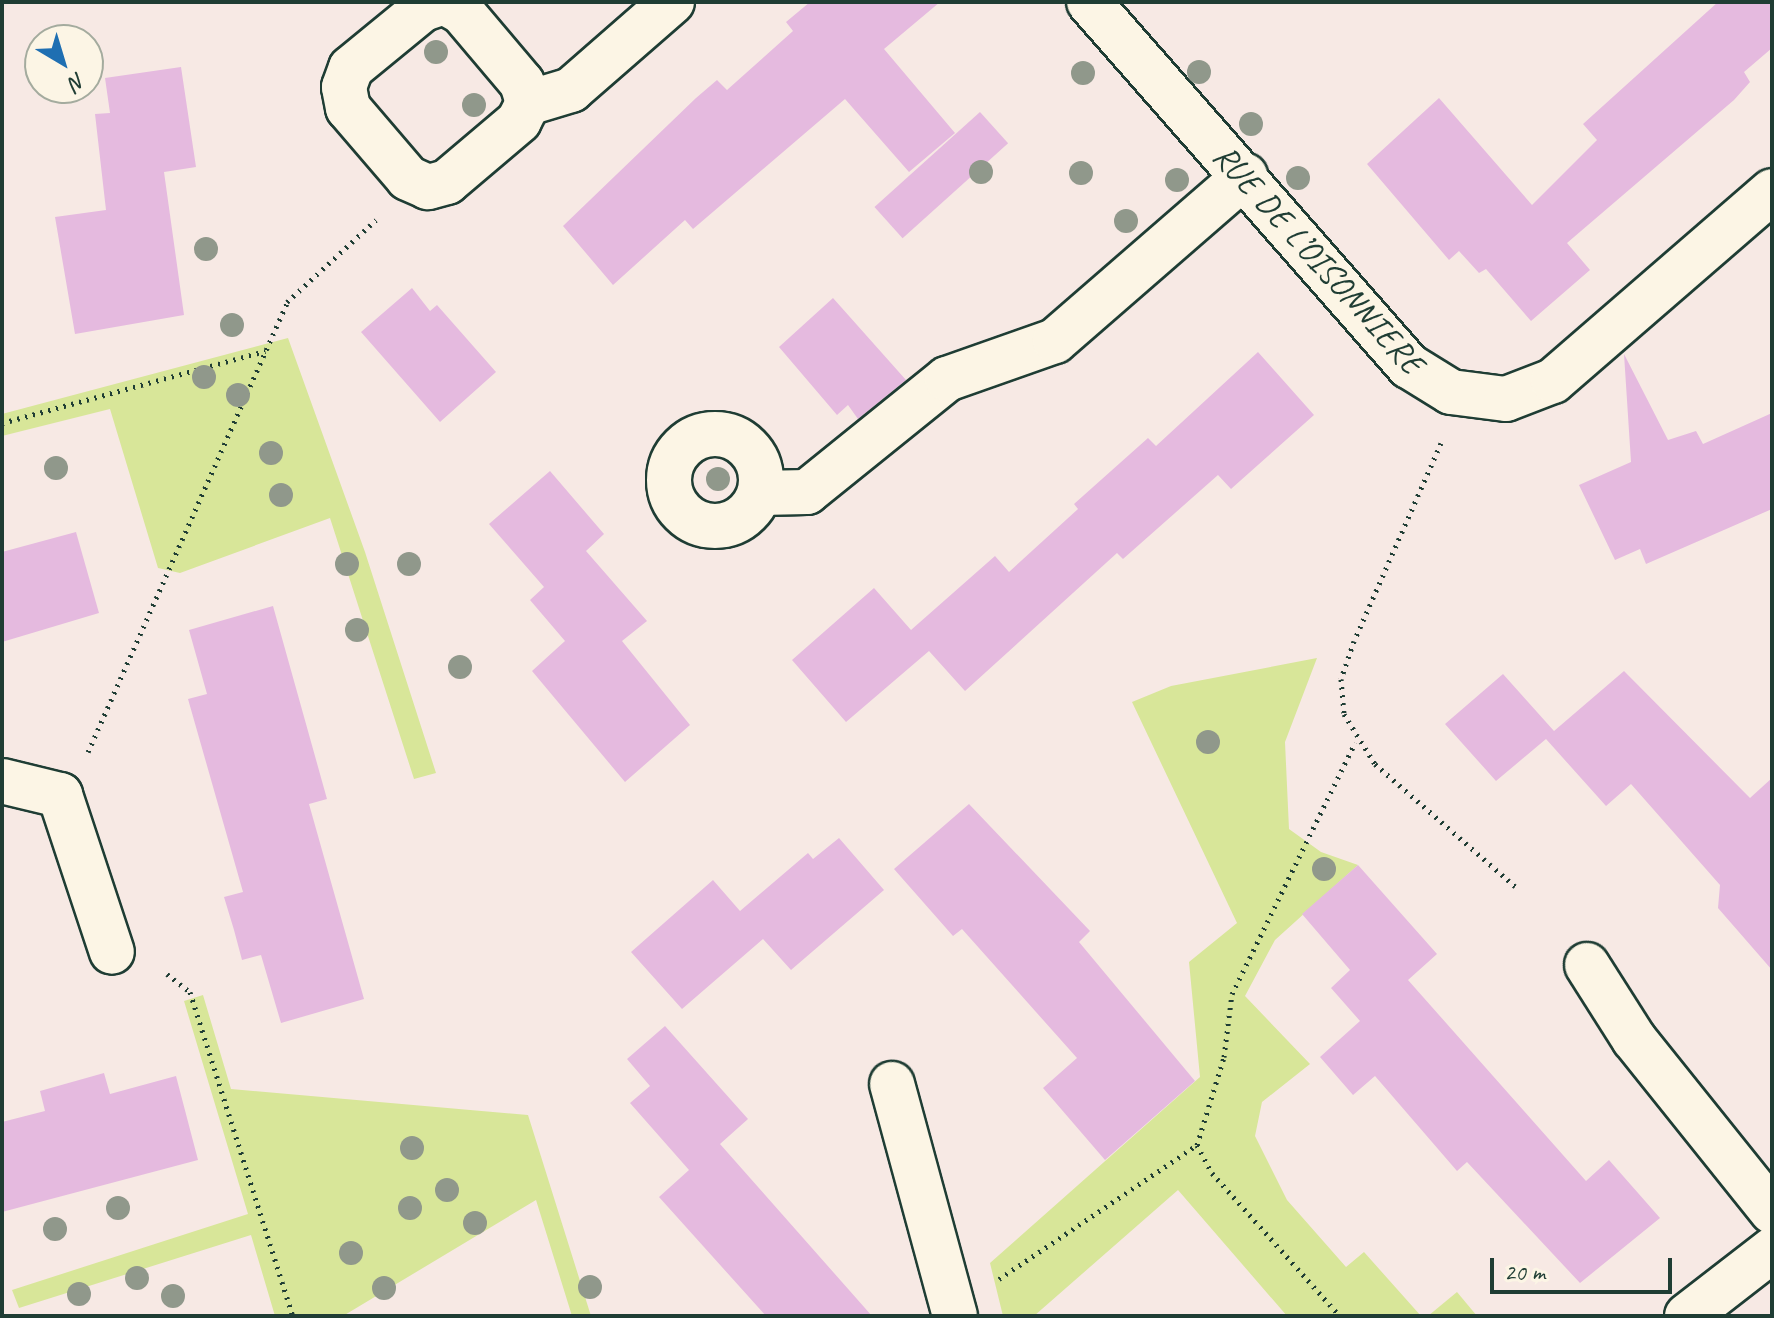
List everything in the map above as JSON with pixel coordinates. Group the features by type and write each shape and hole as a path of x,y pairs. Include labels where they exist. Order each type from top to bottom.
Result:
{"street":[{"path":"444,2 462,12 522,83 528,103 519,121 447,182 417,185 348,108 344,87 363,58 423,9 444,2"},
{"path":"528,103 571,90 672,2"},
{"name":"RUE DE L’OISONNIERE","path":"1089,2 1409,366 1451,392 1490,399 1553,381 1772,191"},
{"path":"760,493 807,492 947,379 1055,341 1245,176"},
{"path":"2,781 60,795 112,952"},
{"path":"1587,965 1634,1039 1772,1211"},
{"path":"892,1084 970,1302"},
{"path":"1687,1316 1772,1250"}],"path":[{"path":"87,753 266,351 302,283 417,185"},
{"path":"2,423 266,351"},
{"path":"1446,431 1341,679 1355,743 1515,886"},
{"path":"970,1302 1197,1145 1224,1057 1232,994 1355,743"},
{"path":"167,974 190,992 293,1316"},
{"path":"1197,1145 1212,1173 1340,1316"}],"green space":[{"path":"288,338 365,552 436,773 414,779 330,518 180,573 158,568 110,409 2,436 2,414"},
{"path":"1317,658 1285,742 1289,829 1321,852 1358,865 1275,940 1245,996 1310,1064 1262,1102 1255,1136 1287,1200 1346,1267 1364,1252 1421,1316 1287,1316 1178,1190 1034,1316 1003,1316 990,1263 1200,1077 1189,962 1237,923 1132,702 1171,686"},
{"path":"203,995 231,1089 528,1115 591,1316 572,1316 536,1200 343,1316 275,1316 251,1235 19,1308 12,1290 248,1214 184,1001"},
{"path":"1457,1292 1477,1316 1428,1316"}],"building":[{"path":"810,2 940,2 884,49 955,133 909,172 845,99 693,229 685,220 613,285 563,226 717,80 727,90 793,31 786,22"},
{"path":"1718,2 1772,2 1772,48 1744,72 1750,82 1734,100 1567,243 1590,270 1531,321 1486,269 1479,273 1459,251 1449,260 1367,164 1439,98 1532,205 1597,140 1583,124"},
{"path":"181,67 196,167 164,172 184,315 75,334 55,217 106,210 95,114 110,113 105,78"},
{"path":"980,112 1008,143 903,238 874,207"},
{"path":"412,288 430,311 437,305 496,372 440,422 361,332"},
{"path":"833,298 906,380 858,419 848,405 837,415 779,347"},
{"path":"1258,352 1314,415 1231,489 1218,475 1123,559 1117,553 965,691 929,651 846,722 792,660 874,588 911,630 995,556 1009,572 1078,509 1074,504 1148,438 1156,446"},
{"path":"1624,354 1668,440 1696,431 1703,444 1772,413 1772,509 1646,564 1640,549 1615,560 1579,485 1631,462"},
{"path":"550,471 604,534 586,551 647,621 622,641 690,725 625,782 532,671 565,641 530,600 544,587 489,524"},
{"path":"76,532 99,613 2,642 2,552"},
{"path":"273,606 327,799 309,804 364,999 281,1023 261,955 242,960 224,897 243,892 188,699 207,694 189,630"},
{"path":"1624,671 1750,798 1772,778 1772,970 1718,908 1720,885 1631,784 1606,806 1546,739 1496,781 1445,724 1503,674 1554,731"},
{"path":"969,804 1090,931 1079,942 1195,1081 1105,1160 1043,1088 1077,1058 962,929 953,936 894,869"},
{"path":"839,838 884,890 791,970 763,939 682,1009 631,952 713,880 740,911 808,853 813,859"},
{"path":"1358,865 1437,954 1408,980 1586,1181 1609,1160 1660,1218 1580,1283 1467,1162 1457,1171 1375,1076 1353,1095 1320,1057 1360,1021 1331,988 1350,970 1302,914"},
{"path":"665,1026 748,1119 720,1144 872,1316 766,1316 659,1197 689,1170 630,1103 650,1086 627,1059"},
{"path":"104,1073 110,1094 176,1076 198,1160 2,1212 2,1122 45,1111 40,1091"}]}
